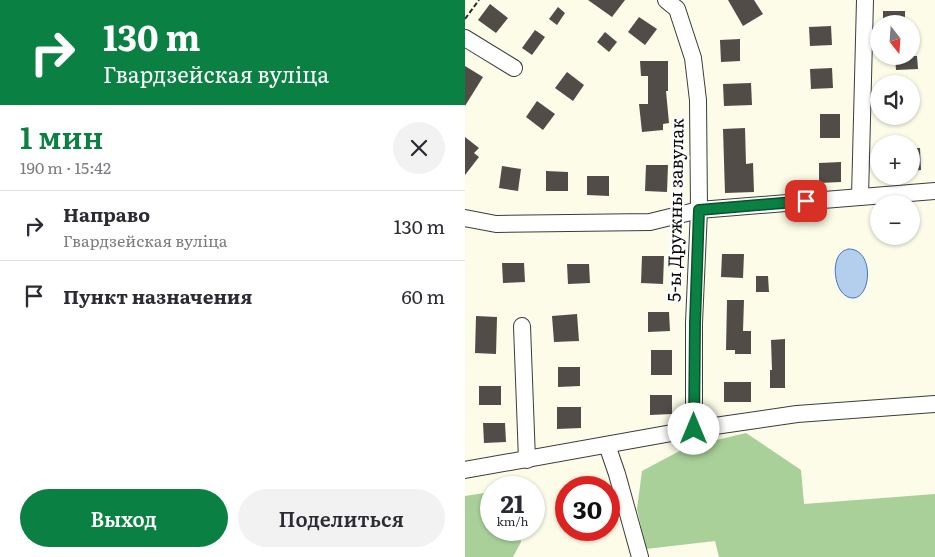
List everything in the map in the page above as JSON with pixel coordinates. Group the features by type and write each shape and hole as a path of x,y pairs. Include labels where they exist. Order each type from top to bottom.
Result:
{"street":[{"name":"5-ы Дружны завулак","path":"666,0 677,10 693,58 698,100 699,210 694,429"},
{"path":"860,196 865,0"},
{"path":"465,38 514,68"},
{"path":"465,218 496,224 649,222 699,210 935,191"},
{"path":"522,326 527,460"},
{"path":"465,470 694,429 797,414 935,404"},
{"path":"607,445 640,557"}],"path":[{"path":"465,19 479,0"}],"green space":[{"path":"746,433 801,470 804,504 935,494 935,557 719,557 715,541 646,549 637,509 642,471 687,447"},
{"path":"480,494 480,541 521,541 513,557 465,557 465,496"}],"water":[{"path":"848,249 856,251 862,256 867,272 867,281 864,289 860,295 854,298 842,293 836,280 835,272 838,258 842,252"}],"building":[{"path":"588,0 625,0 612,17"},
{"path":"728,0 754,0 763,14 743,26"},
{"path":"490,4 508,18 496,33 478,20"},
{"path":"558,7 565,13 557,25 549,19"},
{"path":"883,11 905,11 905,15 883,15"},
{"path":"639,17 657,29 645,45 628,32"},
{"path":"831,26 832,45 810,46 809,27"},
{"path":"535,30 545,37 532,55 522,48"},
{"path":"605,32 617,42 609,52 597,42"},
{"path":"740,39 740,61 721,62 720,40"},
{"path":"640,61 668,61 668,91 666,91 669,123 663,124 663,130 642,132 639,104 648,104 648,76 641,76"},
{"path":"896,65 918,65 918,69 896,70"},
{"path":"465,66 483,77 465,106"},
{"path":"832,68 833,88 811,89 810,69"},
{"path":"567,72 584,85 573,101 555,88"},
{"path":"751,83 752,105 724,106 723,84"},
{"path":"537,101 555,114 543,130 526,117"},
{"path":"820,114 840,114 840,138 820,138"},
{"path":"745,128 746,164 753,163 754,192 725,193 723,129"},
{"path":"465,137 479,148 474,153 479,157 465,175"},
{"path":"841,162 841,182 819,183 819,163"},
{"path":"646,165 668,165 667,192 645,191"},
{"path":"502,166 521,169 518,191 499,188"},
{"path":"546,171 568,172 568,191 546,191"},
{"path":"587,176 609,176 609,196 587,195"},
{"path":"722,254 744,254 743,278 721,277"},
{"path":"642,256 664,256 663,284 641,283"},
{"path":"502,263 524,263 525,282 503,283"},
{"path":"567,264 589,264 590,283 568,284"},
{"path":"756,276 768,276 769,292 756,292"},
{"path":"727,300 744,300 743,331 751,331 751,354 735,354 735,350 726,350"},
{"path":"648,312 669,312 670,331 648,332"},
{"path":"577,314 579,341 554,342 552,316"},
{"path":"476,316 497,317 496,354 475,353"},
{"path":"785,339 785,388 770,388 770,370 772,370 771,340"},
{"path":"651,350 672,350 672,375 651,375"},
{"path":"558,367 580,367 580,386 558,387"},
{"path":"724,382 751,382 751,402 724,402"},
{"path":"479,386 501,386 501,405 479,405"},
{"path":"650,395 672,395 672,414 650,415"},
{"path":"557,407 581,407 581,428 557,429"},
{"path":"483,423 505,423 506,442 484,443"}],"route":[{"path":"694,429 699,210 806,201"}]}
